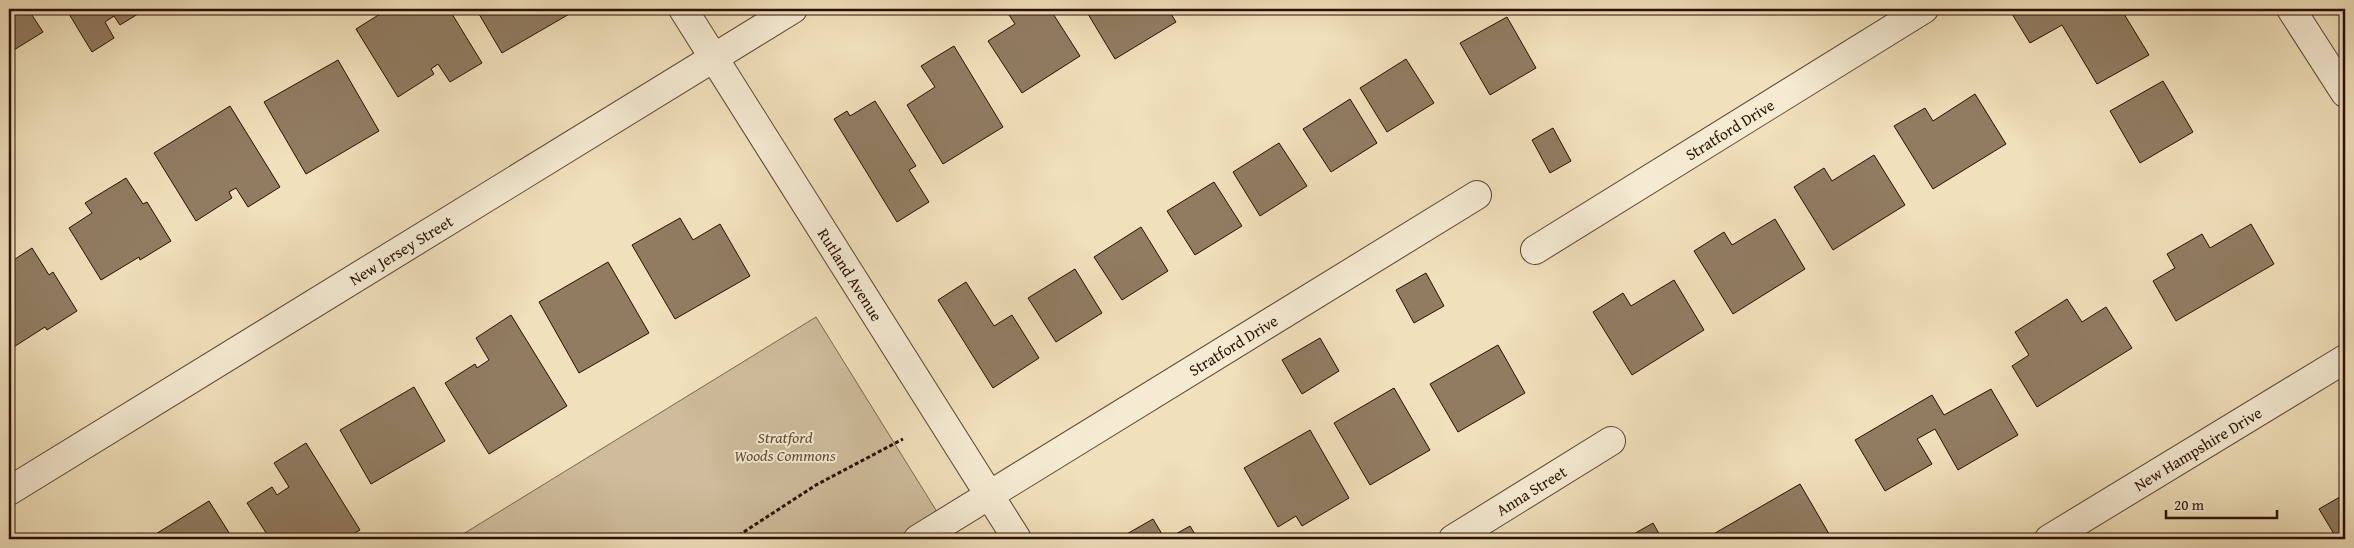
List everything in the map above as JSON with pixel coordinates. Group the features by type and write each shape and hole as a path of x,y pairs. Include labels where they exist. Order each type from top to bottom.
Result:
{"street":[{"name":"Rutland Avenue","path":"684,9 1017,539"},
{"name":"New Jersey Street","path":"9,491 793,9"},
{"name":"Stratford Drive","path":"1535,250 1924,9"},
{"path":"2291,9 2345,93"},
{"name":"Stratford Drive","path":"918,539 1477,195"},
{"name":"New Hampshire Drive","path":"2049,539 2345,358"},
{"name":"Anna Street","path":"1453,539 1611,441"}],"path":[{"path":"733,539 816,485 903,439"}],"green space":[{"name":"Stratford Woods Commons","path":"816,317 952,536 946,539 455,539"}],"building":[{"path":"9,9 28,9 43,32 9,53"},
{"path":"66,9 146,9 120,25 114,16 105,22 114,38 92,52"},
{"path":"388,9 449,9 482,63 450,82 438,64 431,69 434,74 398,97 356,29"},
{"path":"476,9 578,9 502,53"},
{"path":"1012,9 1050,9 1080,56 1022,93 988,41 1015,24 1007,12"},
{"path":"1085,9 1168,9 1176,22 1115,59"},
{"path":"2009,9 2121,9 2149,55 2097,84 2062,25 2030,43"},
{"path":"1507,17 1536,68 1490,95 1460,43"},
{"path":"954,46 1003,127 943,164 907,105 935,87 921,66"},
{"path":"1406,59 1434,103 1387,132 1360,88"},
{"path":"338,60 379,131 306,174 264,102"},
{"path":"2163,81 2193,132 2140,163 2110,111"},
{"path":"1975,94 2006,144 1933,189 1894,126 1925,108 1933,121"},
{"path":"1350,99 1377,143 1331,172 1303,129"},
{"path":"875,101 916,166 909,170 929,202 897,222 834,119 847,111 850,116"},
{"path":"230,106 280,187 248,207 236,188 229,192 232,198 196,221 154,153"},
{"path":"1553,128 1571,161 1550,173 1532,140"},
{"path":"1279,143 1307,186 1260,216 1233,172"},
{"path":"1874,155 1905,205 1833,250 1794,187 1824,168 1832,181"},
{"path":"126,178 143,204 147,202 171,241 140,260 139,257 101,280 69,228 92,213 85,203"},
{"path":"1214,182 1242,226 1195,255 1167,211"},
{"path":"680,218 693,240 720,224 750,276 675,319 632,245"},
{"path":"1775,219 1805,269 1733,314 1694,251 1724,232 1732,245"},
{"path":"2251,224 2274,264 2176,321 2153,281 2175,268 2167,254 2202,234 2210,248"},
{"path":"1141,227 1168,271 1122,300 1094,257"},
{"path":"32,248 49,275 53,272 77,311 47,330 45,327 9,350 9,263"},
{"path":"608,262 649,333 579,373 539,302"},
{"path":"1075,269 1102,313 1056,342 1028,298"},
{"path":"1426,273 1444,306 1414,323 1396,290"},
{"path":"1674,280 1704,330 1632,375 1593,312 1623,293 1631,306"},
{"path":"966,282 994,326 1012,315 1039,358 993,388 938,300"},
{"path":"2067,299 2082,322 2106,307 2132,348 2037,407 2012,366 2029,355 2015,332"},
{"path":"511,315 567,406 489,454 445,383 475,364 477,368 489,360 476,338"},
{"path":"1320,338 1339,371 1302,394 1282,360"},
{"path":"1498,345 1525,393 1458,432 1430,384"},
{"path":"414,387 445,441 371,484 340,430"},
{"path":"1394,388 1430,450 1370,485 1334,423"},
{"path":"1991,389 2018,435 1958,470 1935,429 1917,439 1932,464 1885,491 1855,440 1932,395 1944,415"},
{"path":"1310,430 1349,498 1302,526 1296,516 1278,527 1244,468"},
{"path":"306,443 360,530 345,539 270,539 247,503 272,487 277,495 289,487 274,463"},
{"path":"1800,484 1832,539 1712,539 1710,536"},
{"path":"2345,494 2345,539 2337,539 2319,509"},
{"path":"209,501 233,539 153,539 151,537"},
{"path":"1153,519 1165,539 1127,539 1125,535"},
{"path":"1653,523 1662,539 1625,539"},
{"path":"1190,526 1198,539 1167,539"}]}
